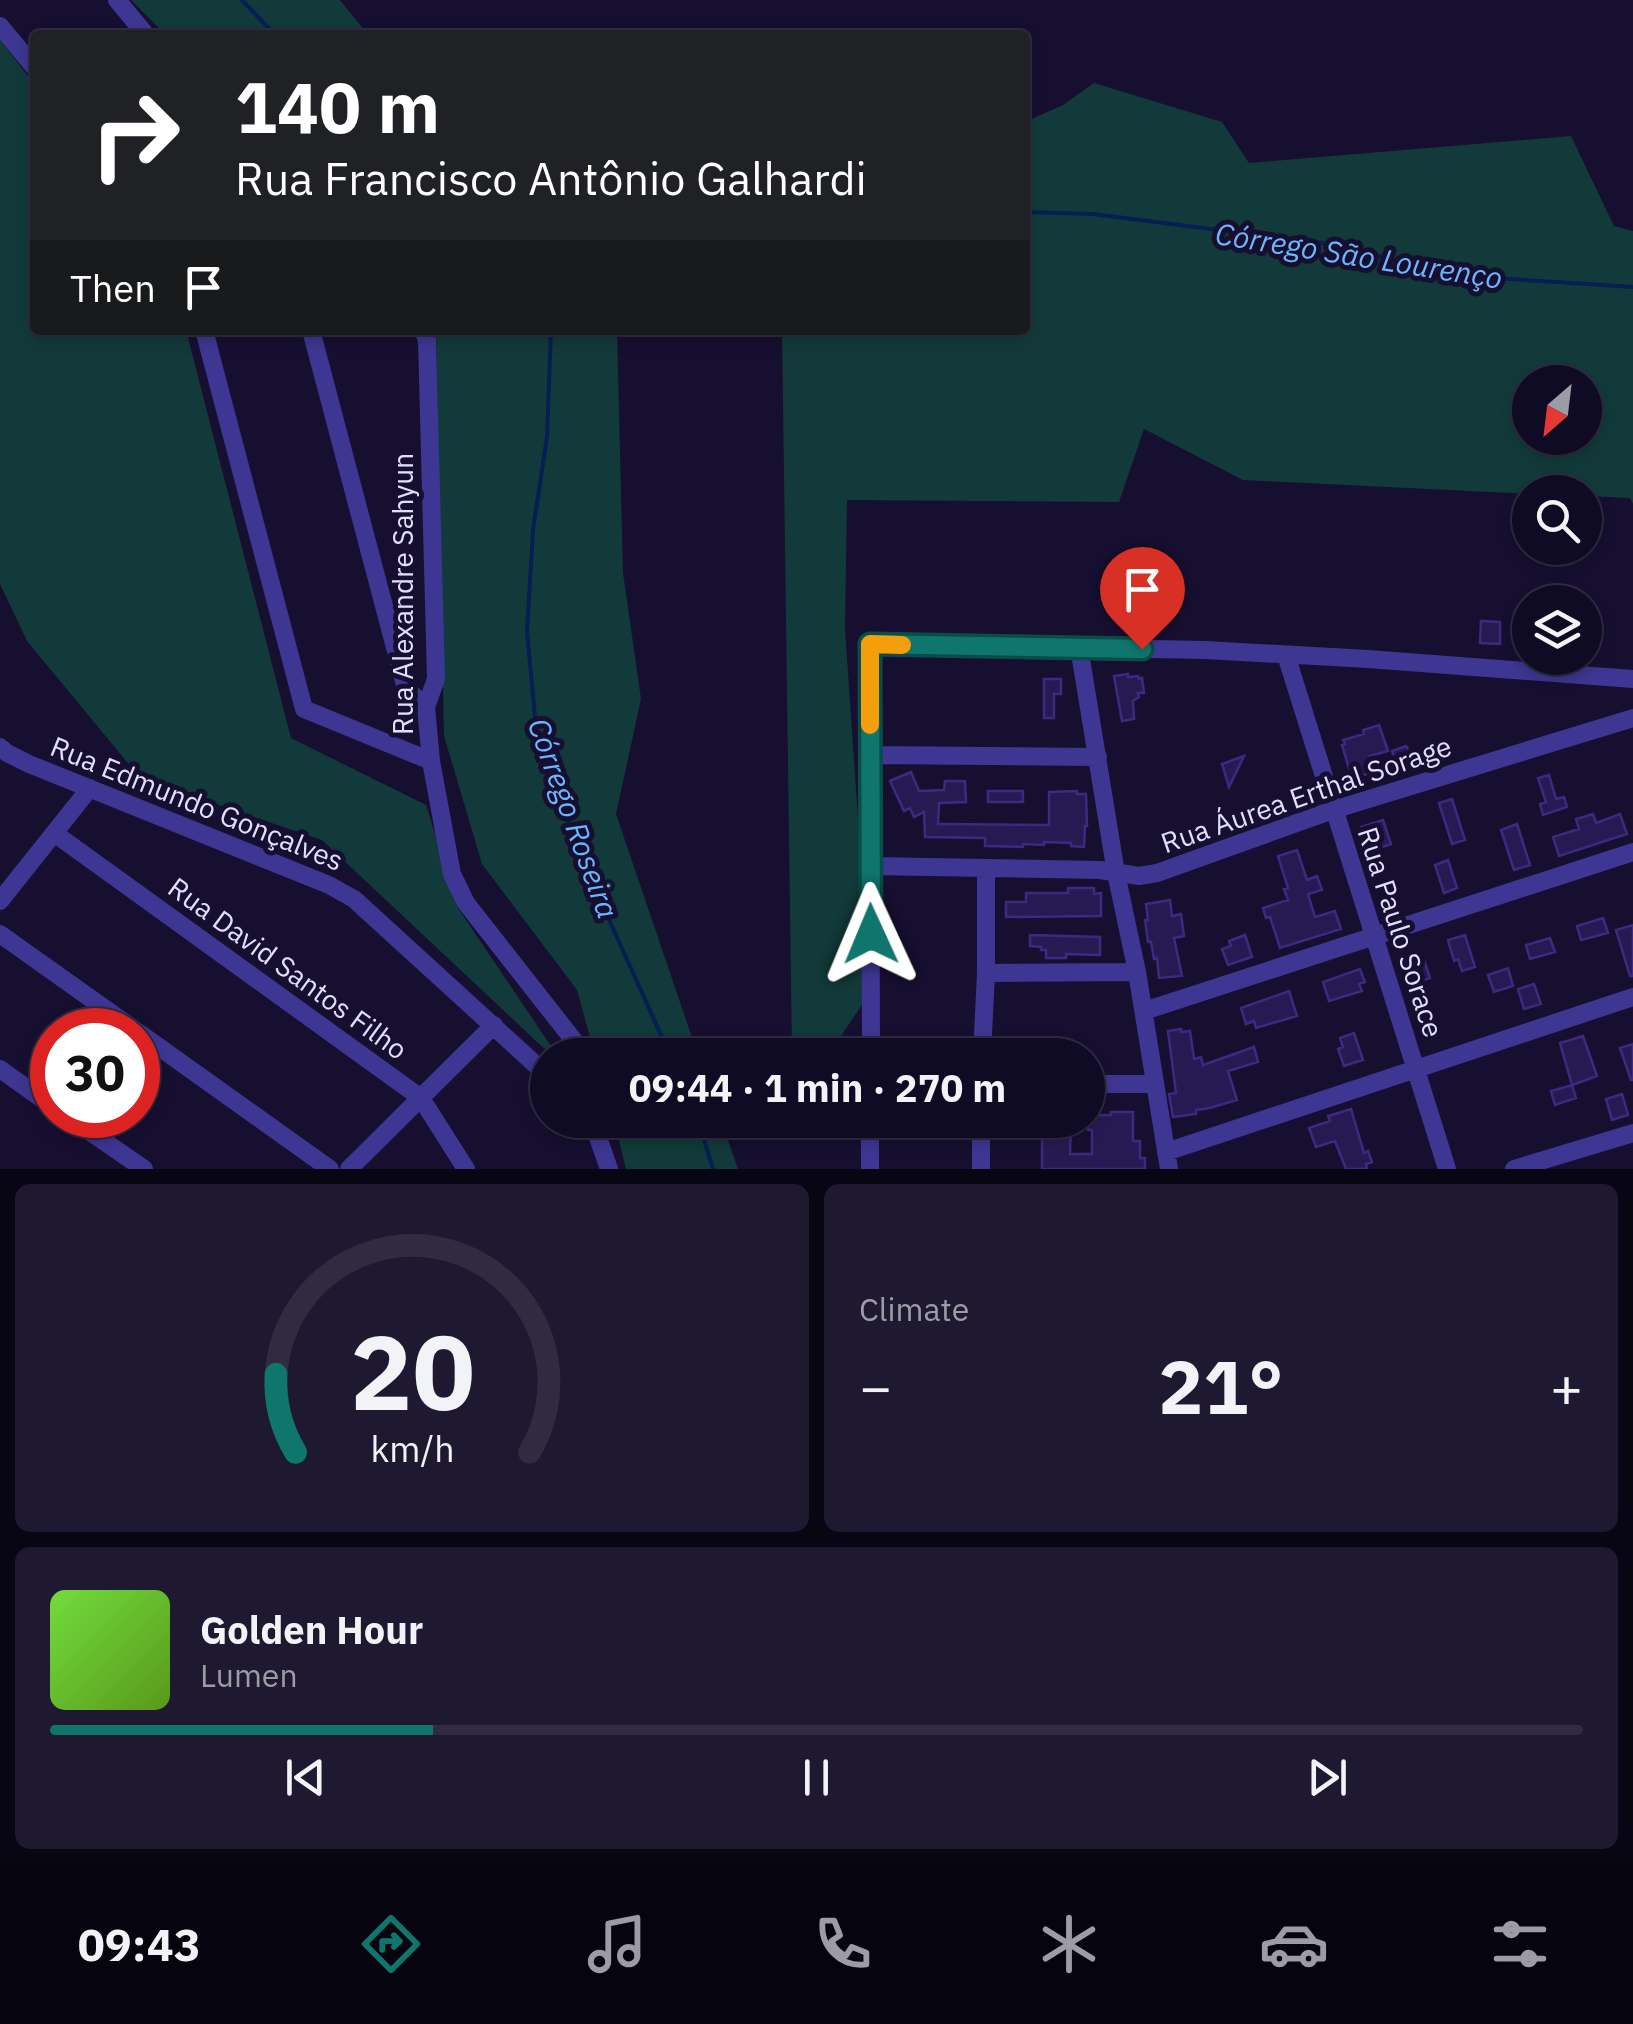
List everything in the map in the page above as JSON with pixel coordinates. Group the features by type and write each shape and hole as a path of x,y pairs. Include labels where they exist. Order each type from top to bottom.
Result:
{"street":[{"path":"117,0 142,30"},
{"path":"0,26 30,62"},
{"path":"205,335 304,710 431,761"},
{"path":"312,335 406,689 426,707"},
{"name":"Rua Alexandre Sahyun","path":"425,335 436,679 426,707 431,761 452,874 466,902 572,1038"},
{"path":"870,1038 870,644 1368,658 1633,678"},
{"path":"1080,647 1168,1160 1416,1069 1633,997"},
{"name":"Rua Paulo Sorace","path":"1286,655 1447,1169"},
{"name":"Rua Áurea Erthal Sorage","path":"870,866 1116,872 1139,876 1156,873 1334,810 1633,718"},
{"name":"Rua Edmundo Gonçalves","path":"0,747 29,764 328,884 354,899 530,1059"},
{"path":"870,755 1098,757"},
{"path":"0,901 90,788"},
{"name":"Rua David Santos Filho","path":"54,833 421,1098 466,1169"},
{"path":"1144,1011 1633,852"},
{"path":"983,1038 986,868"},
{"path":"0,934 104,1008"},
{"path":"986,973 1137,972"},
{"path":"350,1169 494,1026"},
{"path":"160,1048 330,1169"},
{"path":"0,1069 30,1090"},
{"path":"1105,1084 1155,1084"},
{"path":"1514,1169 1633,1133"},
{"path":"99,1138 144,1169"},
{"path":"598,1138 609,1169"},
{"path":"870,1138 870,1169"},
{"path":"981,1138 981,1169"}],"green space":[{"path":"131,0 340,0 364,30 161,30"},
{"path":"0,40 30,79 30,335 187,335 291,738 426,805 458,908 546,1038 533,1038 322,840 141,779 27,641 0,584"},
{"path":"1094,83 1222,122 1249,163 1571,136 1614,226 1633,231 1633,504 1630,498 1602,497 1602,475 1512,475 1512,493 1243,480 1144,429 1119,502 847,500 845,629 870,993 840,1038 792,1038 782,335 1030,335 1030,120 1063,105"},
{"path":"436,335 617,335 623,573 641,699 616,814 692,1038 590,1038 577,990 482,864 444,736"},
{"path":"618,1138 727,1138 738,1169 626,1169"}],"building":[{"path":"1481,621 1500,622 1500,644 1480,643"},
{"path":"1114,676 1142,678 1144,693 1138,693 1133,701 1134,719 1122,721"},
{"path":"1044,679 1061,679 1061,694 1054,694 1054,718 1044,718"},
{"path":"1379,725 1388,751 1370,756 1375,771 1352,779 1343,740"},
{"path":"1406,746 1410,752 1416,750 1420,761 1398,769 1392,751"},
{"path":"1244,756 1229,787 1222,764"},
{"path":"911,772 919,791 944,790 945,781 965,781 966,802 939,803 938,824 1049,825 1049,792 1086,794 1084,847 1044,842 1023,847 985,846 985,838 925,837 924,812 914,817 910,808 904,811 890,781"},
{"path":"1549,775 1556,799 1564,797 1567,807 1543,815 1540,804 1546,802 1538,778"},
{"path":"988,791 1023,791 1023,802 988,802"},
{"path":"1452,799 1465,840 1452,844 1439,803"},
{"path":"1593,814 1596,823 1620,814 1627,834 1559,856 1553,837 1579,829 1576,819"},
{"path":"1383,820 1391,844 1377,849 1375,845 1368,847 1361,827"},
{"path":"1517,824 1530,865 1514,870 1501,830"},
{"path":"1297,850 1307,880 1317,876 1322,890 1308,894 1315,917 1335,911 1341,929 1280,948 1263,908 1288,900 1278,856"},
{"path":"1448,860 1457,888 1444,893 1435,865"},
{"path":"1068,888 1094,888 1094,894 1101,893 1101,916 1006,917 1006,902 1026,902 1026,893 1068,893"},
{"path":"1170,900 1172,916 1181,914 1184,936 1174,938 1182,976 1159,978 1157,958 1154,959 1148,942 1146,904"},
{"path":"1603,918 1608,933 1581,940 1577,926"},
{"path":"1633,925 1633,976 1630,976 1616,930"},
{"path":"1030,935 1100,937 1100,955 1046,958 1046,950 1030,946"},
{"path":"1245,935 1252,957 1228,965 1222,949 1231,946 1229,941"},
{"path":"1465,935 1475,967 1462,971 1458,959 1454,961 1448,940"},
{"path":"1550,938 1555,952 1530,959 1526,945"},
{"path":"1424,960 1430,978 1415,983 1409,965"},
{"path":"1508,968 1513,986 1494,992 1488,975"},
{"path":"1360,969 1365,982 1359,984 1362,991 1329,1001 1323,982"},
{"path":"1534,984 1541,1004 1524,1009 1518,989"},
{"path":"1289,991 1297,1016 1256,1028 1254,1021 1246,1024 1241,1008"},
{"path":"1168,1031 1190,1031 1194,1059 1201,1057 1203,1065 1254,1047 1258,1062 1228,1071 1237,1100 1196,1110 1196,1114 1173,1117 1169,1094 1176,1093"},
{"path":"1354,1033 1363,1060 1344,1066 1338,1049 1343,1047 1340,1038"},
{"path":"1583,1036 1597,1076 1572,1085 1560,1043"},
{"path":"1633,1044 1633,1080 1631,1080 1620,1048"},
{"path":"1572,1085 1576,1098 1555,1105 1551,1091"},
{"path":"1622,1094 1628,1115 1612,1120 1606,1099"},
{"path":"1351,1109 1364,1153 1368,1151 1372,1162 1366,1164 1367,1169 1346,1169 1335,1141 1316,1147 1309,1128 1330,1121 1328,1116"},
{"path":"1133,1112 1133,1141 1140,1141 1145,1169 1042,1169 1042,1138 1070,1138 1070,1154 1092,1154 1092,1138 1105,1138 1105,1115"}],"waterway":[{"name":"Córrego São Lourenço","path":"242,0 270,30"},
{"name":"Córrego São Lourenço","path":"1030,212 1093,214 1322,243 1464,276 1633,287"},
{"name":"Córrego Roseira","path":"551,335 547,437 533,530 527,631 536,728 580,855 662,1038"},
{"name":"Córrego Roseira","path":"704,1138 713,1169"}],"slow traffic":[{"path":"870,725 870,644 902,645"}],"route":[{"path":"871,934 870,644 1142,649"}]}
